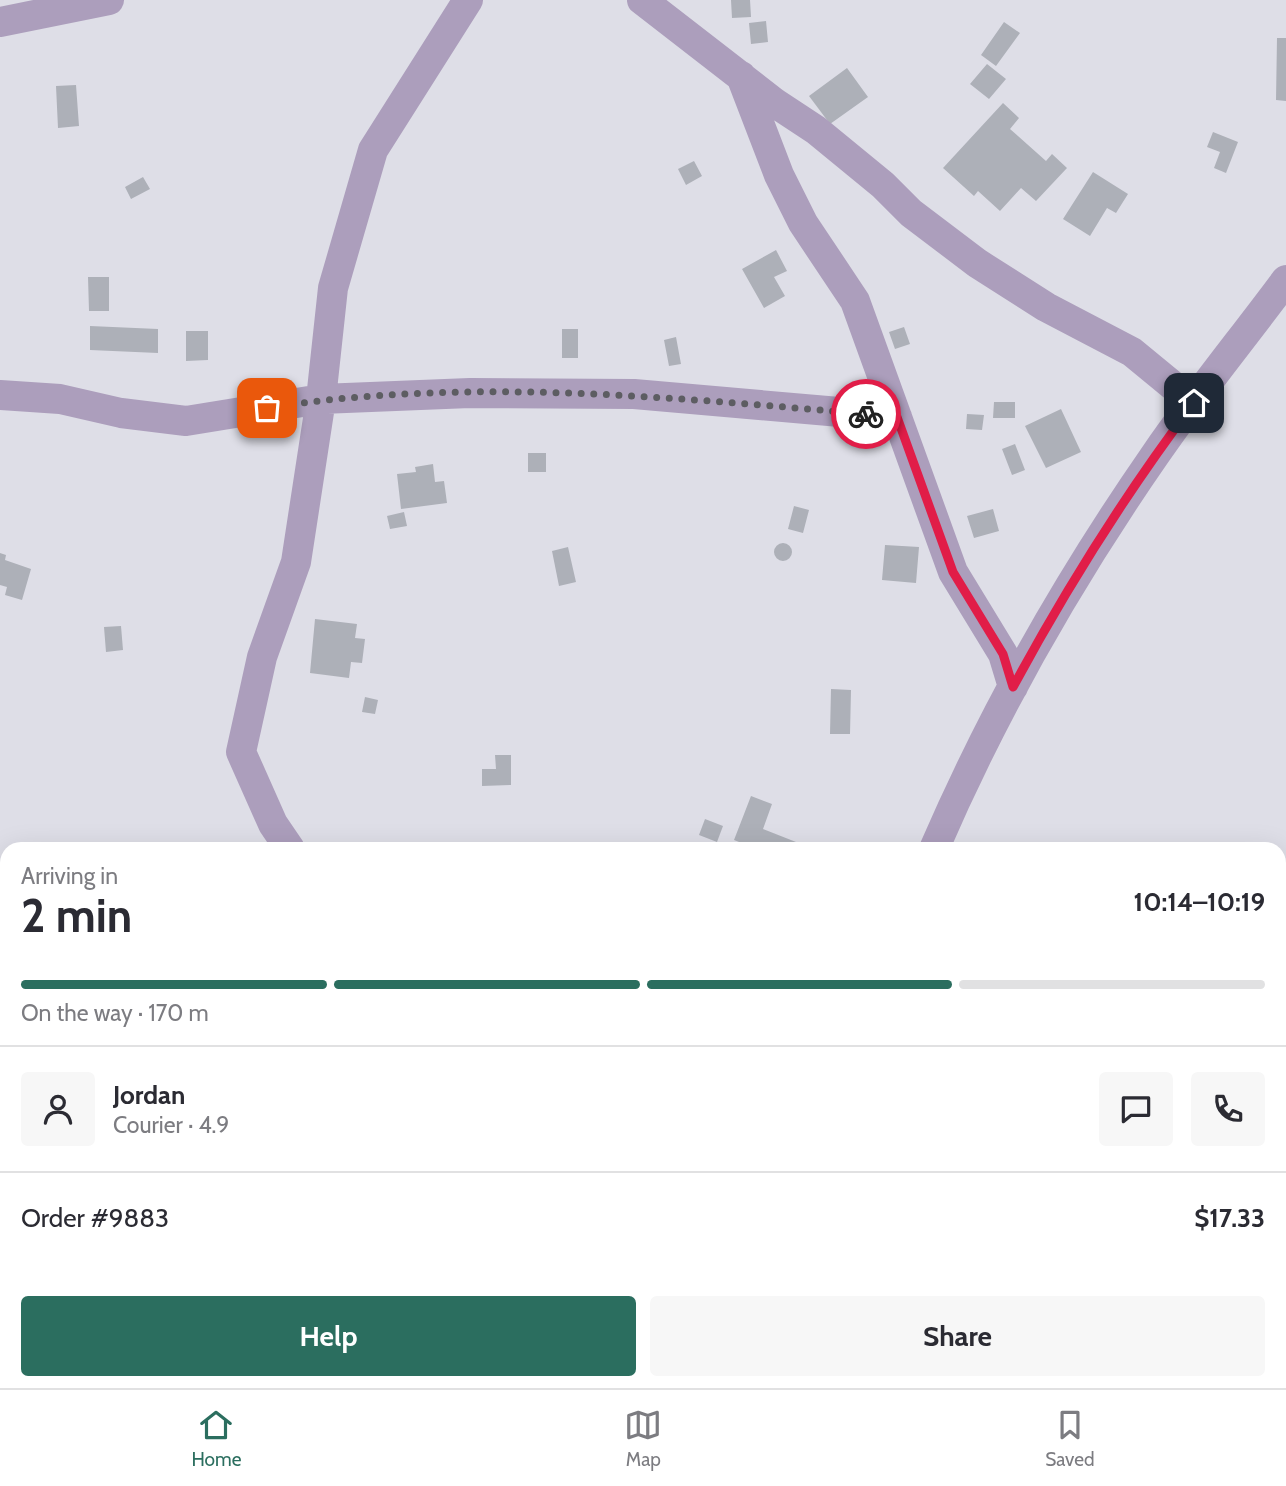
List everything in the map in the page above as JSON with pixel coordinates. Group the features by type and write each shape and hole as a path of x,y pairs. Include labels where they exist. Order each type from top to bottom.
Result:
{"street":[{"path":"0,22 109,0"},
{"path":"285,842 272,824 241,752 262,657 296,562 321,400 333,288 373,150 468,0"},
{"path":"642,0 816,130 883,185 911,213 977,263 1046,307 1132,352 1194,403"},
{"path":"741,76 779,175 803,223 855,301 953,572 1003,654 1013,687"},
{"path":"937,842 970,765 1052,615 1156,454 1286,280"},
{"path":"0,395 60,399 121,413 186,421 321,400 471,393 634,394 897,417"}],"building":[{"path":"731,0 750,0 751,17 732,18"},
{"path":"766,21 768,42 751,44 749,23"},
{"path":"1004,22 1020,33 996,66 981,55"},
{"path":"1277,38 1286,38 1286,101 1276,100"},
{"path":"987,64 1006,79 989,99 970,84"},
{"path":"847,68 868,97 830,124 809,96"},
{"path":"76,85 79,126 58,128 56,86"},
{"path":"1003,103 1019,118 1010,129 1046,161 1052,154 1067,168 1036,201 1021,188 1000,211 978,191 974,196 943,168"},
{"path":"1213,132 1238,142 1226,173 1214,168 1220,152 1207,147"},
{"path":"694,161 702,176 686,185 678,169"},
{"path":"1093,172 1128,194 1116,213 1107,208 1090,236 1063,219"},
{"path":"143,177 150,189 131,199 125,187"},
{"path":"776,250 787,271 774,277 785,296 764,308 742,269"},
{"path":"88,277 109,277 109,311 89,311"},
{"path":"90,326 158,329 158,353 90,350"},
{"path":"904,327 910,344 895,349 889,332"},
{"path":"562,329 578,329 578,358 562,358"},
{"path":"186,331 208,331 208,360 186,361"},
{"path":"676,337 681,364 669,366 664,340"},
{"path":"994,402 1015,402 1015,418 993,418"},
{"path":"1061,409 1081,452 1046,468 1025,426"},
{"path":"967,414 984,415 982,430 966,429"},
{"path":"1015,444 1025,470 1012,475 1002,449"},
{"path":"528,453 546,453 546,472 528,472"},
{"path":"433,464 435,482 444,481 447,503 401,509 397,474 416,472 415,467"},
{"path":"794,506 809,510 803,533 788,529"},
{"path":"993,509 999,531 974,538 967,516"},
{"path":"404,512 407,526 390,529 387,516"},
{"path":"783,543 789,546 792,552 789,558 783,561 777,558 774,552 777,546"},
{"path":"885,545 919,547 916,583 882,580"},
{"path":"568,547 576,582 559,586 552,551"},
{"path":"0,553 6,555 5,560 31,569 22,600 5,595 7,587 0,585"},
{"path":"315,619 357,624 355,638 365,639 362,663 351,662 349,678 310,673"},
{"path":"121,626 123,650 106,652 104,627"},
{"path":"831,689 851,690 850,734 830,734"},
{"path":"365,697 378,700 375,714 362,712"},
{"path":"495,755 511,755 511,785 482,786 482,769 496,769"},
{"path":"751,796 772,804 763,829 796,842 739,842 734,840"},
{"path":"705,819 723,826 717,842 699,835"}],"way so far":[{"path":"267,408 321,400 471,393 634,394 866,414"}],"route":[{"path":"866,414 897,417 953,572 1003,654 1013,687 1052,615 1156,454 1194,403"}]}
